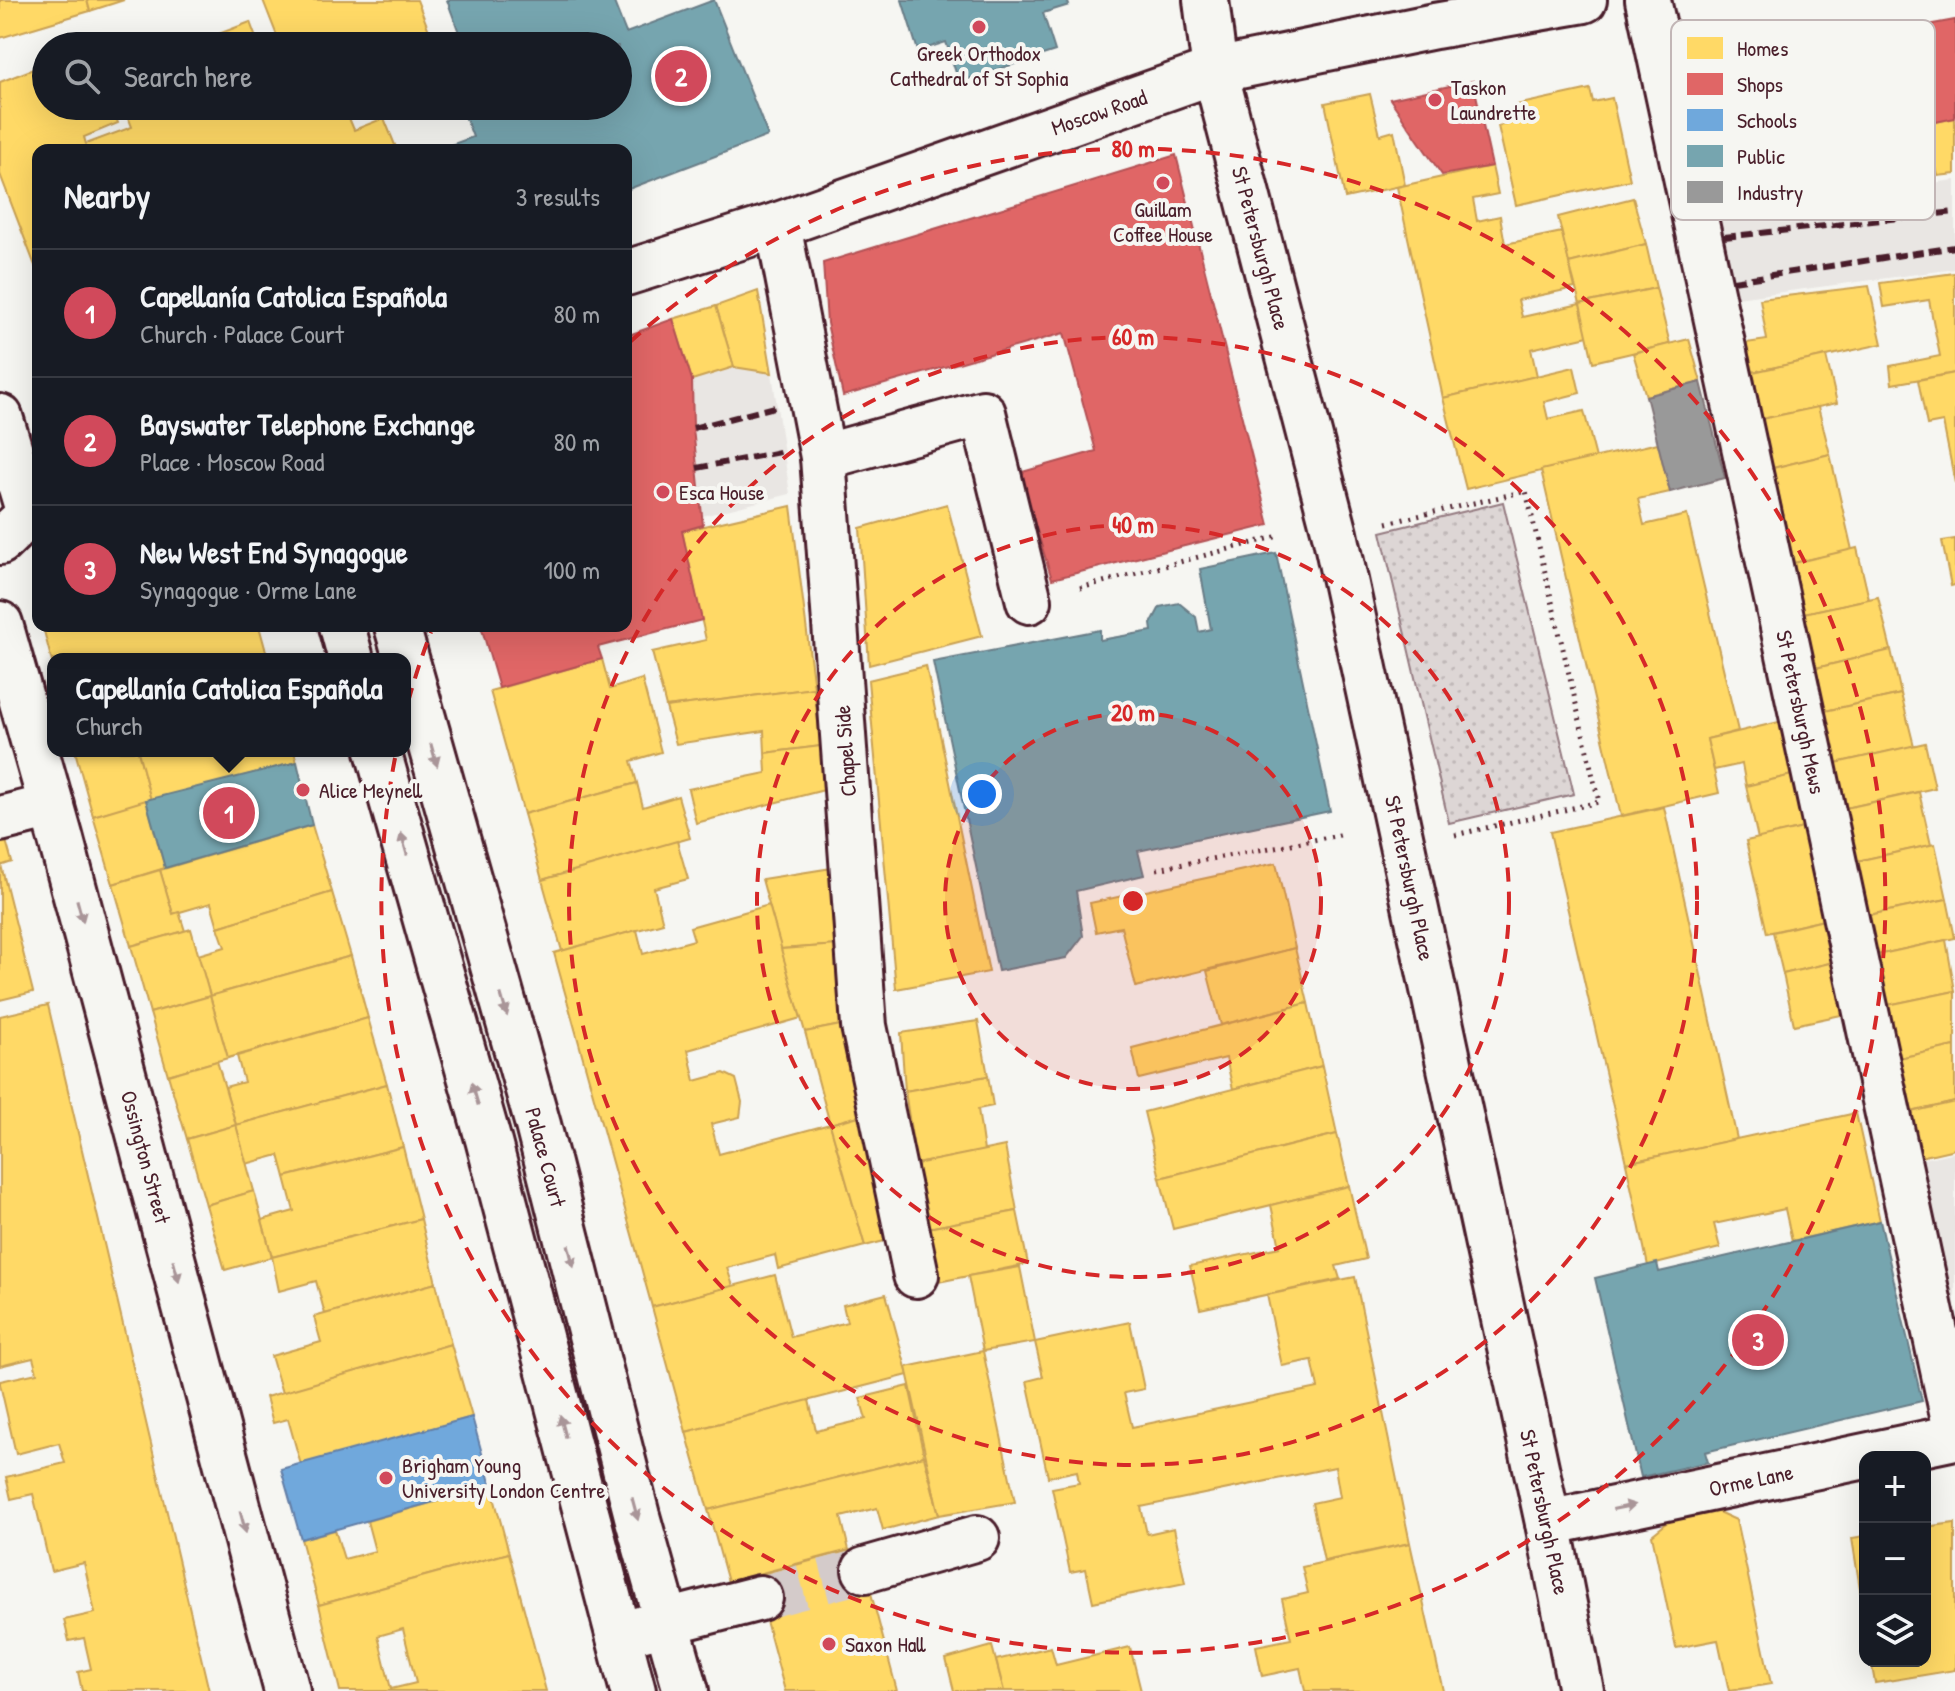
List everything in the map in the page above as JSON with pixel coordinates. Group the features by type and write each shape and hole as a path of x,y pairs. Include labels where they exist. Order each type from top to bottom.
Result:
{"street":[{"name":"St Petersburgh Place","path":"1206,0 1215,71 1334,528 1548,1523 1581,1691"},
{"name":"Moscow Road","path":"632,271 778,225 1215,71 1435,26 1584,0"},
{"name":"St Petersburgh Mews","path":"1648,0 1671,107"},
{"name":"St Petersburgh Mews","path":"1695,220 1955,1425"},
{"name":"Chapel Side","path":"778,225 823,457 864,1026 916,1275"},
{"path":"823,457 983,413 1029,601"},
{"path":"0,417 22,522"},
{"name":"Ossington Street","path":"0,624 52,806 287,1691"},
{"path":"344,632 349,653"},
{"name":"Palace Court","path":"399,632 405,653"},
{"name":"Palace Court","path":"411,676 538,1125 637,1516 686,1691"},
{"path":"380,757 488,1139 633,1691"},
{"path":"0,819 52,806"},
{"path":"488,1139 538,1125"},
{"name":"Orme Lane","path":"1548,1523 1955,1437"},
{"path":"865,1570 977,1538"},
{"path":"618,1636 760,1598"}],"path":[{"path":"1029,601 1334,528 1526,491 1599,802 1400,835 1157,869"}],"shaded area":[{"path":"1955,180 1955,269 1737,298 1720,220 1935,220 1935,183"},
{"path":"734,367 772,373 790,494 703,516 693,428 692,380"},
{"path":"1503,502 1574,794 1449,823 1381,532"},
{"path":"1955,1152 1955,1364 1909,1162"}],"building: Homes":[{"path":"0,0 87,0 90,11 0,38"},
{"path":"87,0 124,0 90,11"},
{"path":"263,0 417,0 430,32 276,32"},
{"path":"250,22 254,32 224,32"},
{"path":"32,69 32,120 117,120 118,123 84,137 86,144 32,144 32,258 0,174 0,82"},
{"path":"1590,89 1593,102 1612,98 1630,180 1516,205 1498,126 1516,122 1512,106"},
{"path":"1370,94 1380,135 1394,131 1405,185 1345,198 1325,103"},
{"path":"1955,118 1955,174 1938,176 1935,122"},
{"path":"129,120 350,120 354,130 385,120 395,144 86,144 132,127"},
{"path":"1492,166 1498,194 1473,199 1477,221 1500,216 1505,244 1562,232 1575,288 1518,300 1522,317 1580,304 1588,336 1531,349 1537,376 1443,398 1397,187"},
{"path":"1633,198 1646,244 1569,263 1558,217"},
{"path":"1646,244 1656,288 1580,304 1569,263"},
{"path":"1955,273 1955,373 1892,384 1890,366 1940,356 1929,300 1884,307 1880,283"},
{"path":"1869,286 1882,344 1753,372 1746,343 1767,340 1760,299"},
{"path":"1656,288 1670,344 1593,362 1580,304"},
{"path":"758,291 772,373 734,367 716,306"},
{"path":"716,306 734,367 692,380 673,319"},
{"path":"1689,339 1701,382 1646,396 1633,353"},
{"path":"1826,356 1837,403 1762,419 1753,372"},
{"path":"1574,367 1580,393 1544,402 1548,419 1584,411 1596,458 1466,489 1443,398"},
{"path":"1955,373 1955,483 1943,422 1927,425 1918,380"},
{"path":"1818,407 1830,454 1773,468 1762,419"},
{"path":"1658,443 1670,492 1638,499 1644,525 1687,515 1738,731 1707,739 1719,793 1621,816 1541,470"},
{"path":"1830,454 1852,550 1794,563 1773,468"},
{"path":"947,504 982,636 869,665 860,528"},
{"path":"791,506 814,688 666,707 652,652 706,640 682,531"},
{"path":"1955,539 1955,585 1951,586 1942,541"},
{"path":"1857,548 1869,599 1804,613 1794,563"},
{"path":"1878,597 1891,650 1816,668 1804,613"},
{"path":"44,632 261,632 266,653 50,653"},
{"path":"1891,650 1901,694 1825,711 1816,668"},
{"path":"602,659 610,689 642,679 661,752 631,761 637,783 524,814 490,691"},
{"path":"926,666 989,972 896,989 868,680"},
{"path":"814,688 821,746 765,753 764,731 676,744 666,707"},
{"path":"1901,694 1914,746 1836,763 1825,711"},
{"path":"1779,722 1792,775 1746,786 1742,764 1714,770 1707,739"},
{"path":"1925,743 1935,788 1846,808 1836,763"},
{"path":"821,746 828,789 696,823 688,789 766,773 765,753"},
{"path":"77,757 140,757 151,800 93,816"},
{"path":"140,757 296,757 297,762 151,800"},
{"path":"1792,775 1803,828 1758,839 1746,786"},
{"path":"637,783 643,807 678,796 690,838 542,880 524,814"},
{"path":"1919,792 1931,845 1857,861 1846,808"},
{"path":"146,800 165,868 113,884 93,816"},
{"path":"1664,807 1737,1139 1626,1163 1550,832"},
{"path":"0,819 12,862 0,866"},
{"path":"312,825 332,892 218,927 211,903 173,914 160,870"},
{"path":"1803,828 1824,920 1767,933 1746,841"},
{"path":"677,841 688,879 654,888 663,923 562,951 542,880"},
{"path":"1935,844 1947,899 1869,915 1857,861"},
{"path":"1276,863 1295,948 1136,987 1121,927 1096,932 1090,903"},
{"path":"0,866 33,992 0,1000"},
{"path":"832,868 839,945 781,949 762,879"},
{"path":"160,870 173,914 179,912 185,931 131,946 113,884"},
{"path":"332,892 351,956 210,996 198,955 225,947 218,927"},
{"path":"1947,899 1955,938 1877,955 1869,915"},
{"path":"769,905 801,1018 688,1050 695,1081 724,1073 736,1079 742,1102 740,1117 711,1124 719,1154 830,1124 865,1246 778,1269 775,1255 727,1268 733,1286 652,1307 554,953 637,930 643,954 694,940 690,927"},
{"path":"1824,920 1834,962 1783,974 1773,932"},
{"path":"191,929 210,996 150,1013 131,946"},
{"path":"1946,940 1955,991 1888,1005 1877,955"},
{"path":"839,945 846,1024 805,1032 781,949"},
{"path":"1295,948 1308,1003 1221,1025 1207,971"},
{"path":"351,956 368,1018 228,1058 210,996"},
{"path":"1834,962 1846,1014 1794,1025 1783,974"},
{"path":"1955,991 1955,1046 1899,1058 1888,1005"},
{"path":"210,996 228,1058 168,1075 150,1013"},
{"path":"1308,1003 1322,1066 1233,1089 1226,1058 1139,1079 1132,1048"},
{"path":"48,1005 209,1691 82,1691 78,1672 91,1669 84,1638 69,1641 64,1620 95,1613 84,1563 51,1571 33,1494 11,1499 6,1477 65,1463 59,1443 16,1454 0,1384 0,1381 37,1373 33,1358 0,1366 0,1016"},
{"path":"368,1018 387,1084 236,1125 225,1087 244,1082 237,1056"},
{"path":"978,1021 988,1076 905,1091 901,1033"},
{"path":"846,1024 866,1114 830,1124 805,1032"},
{"path":"1955,1046 1955,1102 1911,1112 1899,1058"},
{"path":"217,1061 236,1125 187,1139 168,1075"},
{"path":"1322,1066 1337,1134 1160,1178 1144,1112"},
{"path":"988,1076 993,1106 978,1109 984,1151 916,1164 905,1091"},
{"path":"387,1084 403,1147 285,1177 279,1155 246,1164 236,1125"},
{"path":"1955,1102 1955,1149 1920,1157 1911,1112"},
{"path":"1856,1113 1880,1221 1792,1241 1785,1209 1714,1224 1720,1248 1648,1266 1626,1163"},
{"path":"866,1114 896,1238 865,1246 830,1124"},
{"path":"236,1125 254,1191 206,1205 187,1139"},
{"path":"1337,1134 1349,1186 1173,1229 1160,1178"},
{"path":"1005,1146 1017,1211 928,1228 916,1164"},
{"path":"403,1147 421,1219 272,1257 262,1220 294,1211 285,1177"},
{"path":"1349,1186 1366,1259 1336,1266 1340,1279 1200,1309 1190,1266 1280,1247 1271,1205"},
{"path":"254,1191 272,1257 225,1270 206,1205"},
{"path":"1017,1211 1028,1264 938,1282 928,1228"},
{"path":"421,1219 436,1283 325,1314 316,1281 279,1291 272,1257"},
{"path":"1020,1267 1035,1342 983,1351 968,1276"},
{"path":"775,1275 791,1337 847,1322 843,1305 886,1294 908,1375 686,1432 652,1307"},
{"path":"1355,1277 1410,1543 1324,1561 1312,1503 1340,1497 1335,1467 1141,1507 1147,1534 1174,1528 1185,1583 1093,1602 1086,1569 1070,1572 1052,1488 1079,1483 1077,1471 1048,1477 1027,1381 1043,1377 1035,1342 1130,1322 1144,1389 1124,1393 1132,1427 1318,1388 1312,1360 1282,1366 1267,1295"},
{"path":"436,1283 451,1344 282,1393 271,1356 321,1342 314,1317"},
{"path":"451,1344 472,1417 301,1465 288,1419 273,1423 266,1397"},
{"path":"983,1351 1015,1502 939,1515 906,1367"},
{"path":"909,1386 924,1456 708,1510 686,1432 809,1400 816,1431 866,1419 860,1398"},
{"path":"924,1456 939,1515 883,1530 877,1508 841,1517 849,1550 728,1582 708,1510"},
{"path":"491,1486 509,1553 319,1605 301,1539 335,1530 344,1559 375,1551 367,1521"},
{"path":"1714,1510 1736,1520 1771,1684 1729,1691 1718,1640 1676,1648 1652,1535 1668,1522 1692,1512"},
{"path":"1955,1523 1955,1670 1875,1683 1872,1667 1931,1667 1931,1526"},
{"path":"1859,1537 1859,1582 1852,1538"},
{"path":"1410,1543 1443,1691 1305,1691 1300,1668 1262,1676 1256,1646 1291,1639 1282,1599 1308,1593 1302,1567"},
{"name":"Saxon Hall","path":"859,1548 897,1691 785,1691 754,1576"},
{"path":"509,1553 546,1691 340,1691 319,1605","holes":["403,1629 416,1683 391,1689 378,1636"]},
{"path":"992,1646 1004,1691 954,1691 946,1659"},
{"path":"1051,1647 1056,1665 1130,1647 1141,1691 1004,1691 996,1660"}],"building: Shops":[{"path":"1955,20 1955,118 1935,122 1935,24"},
{"path":"1473,81 1492,166 1442,175 1390,99"},
{"path":"1176,155 1269,525 1052,579 1019,473 1096,451 1064,333 843,396 827,323 823,263"},
{"name":"Esca House","path":"673,319 692,380 693,428 703,525 682,531 702,620 598,647 602,659 499,688 483,632 632,632 632,334"}],"building: Schools":[{"name":"Brigham Young University London Centre","path":"472,1417 491,1486 301,1539 281,1469"}],"building: Public":[{"path":"447,0 613,0 626,32 459,32"},
{"path":"714,0 768,136 632,188 632,144 454,144 473,137 466,120 632,120 632,32 629,32"},
{"name":"Greek Orthodox Cathedral of St Sophia","path":"902,0 1067,0 1069,5 1043,13 1055,51 959,82 946,42 918,51"},
{"path":"1276,553 1330,811 1138,851 1144,875 1076,891 1083,936 1066,958 998,971 933,662 1100,630 1100,640 1152,631 1151,624 1160,607 1179,603 1196,617 1199,632 1211,629 1200,569"},
{"path":"297,762 312,825 165,868 146,800"},
{"path":"1880,1221 1922,1401 1705,1452 1708,1462 1641,1477 1595,1278 1657,1263 1659,1272"}],"building: Industry":[{"path":"1701,382 1725,478 1670,492 1646,396"}],"tunnel":[{"path":"760,1598 865,1570"}],"railway":[{"path":"1935,214 1955,212"},
{"path":"1724,237 1881,220"},
{"path":"1733,281 1955,247"},
{"path":"693,428 779,406"},
{"path":"697,468 785,451"}],"place":[{"name":"Greek Orthodox Cathedral of St Sophia","path":"979,27"},
{"name":"Bayswater Telephone Exchange","path":"681,76"},
{"name":"Taskon Laundrette","path":"1435,100"},
{"name":"Guillam Coffee House","path":"1163,183"},
{"name":"Esca House","path":"663,492"},
{"name":"Alice Meynell","path":"303,790"},
{"name":"Capellanía Catolica Española","path":"229,813"},
{"name":"New West End Synagogue","path":"1758,1340"},
{"name":"Brigham Young University London Centre","path":"386,1478"},
{"name":"Saxon Hall","path":"829,1644"}]}
